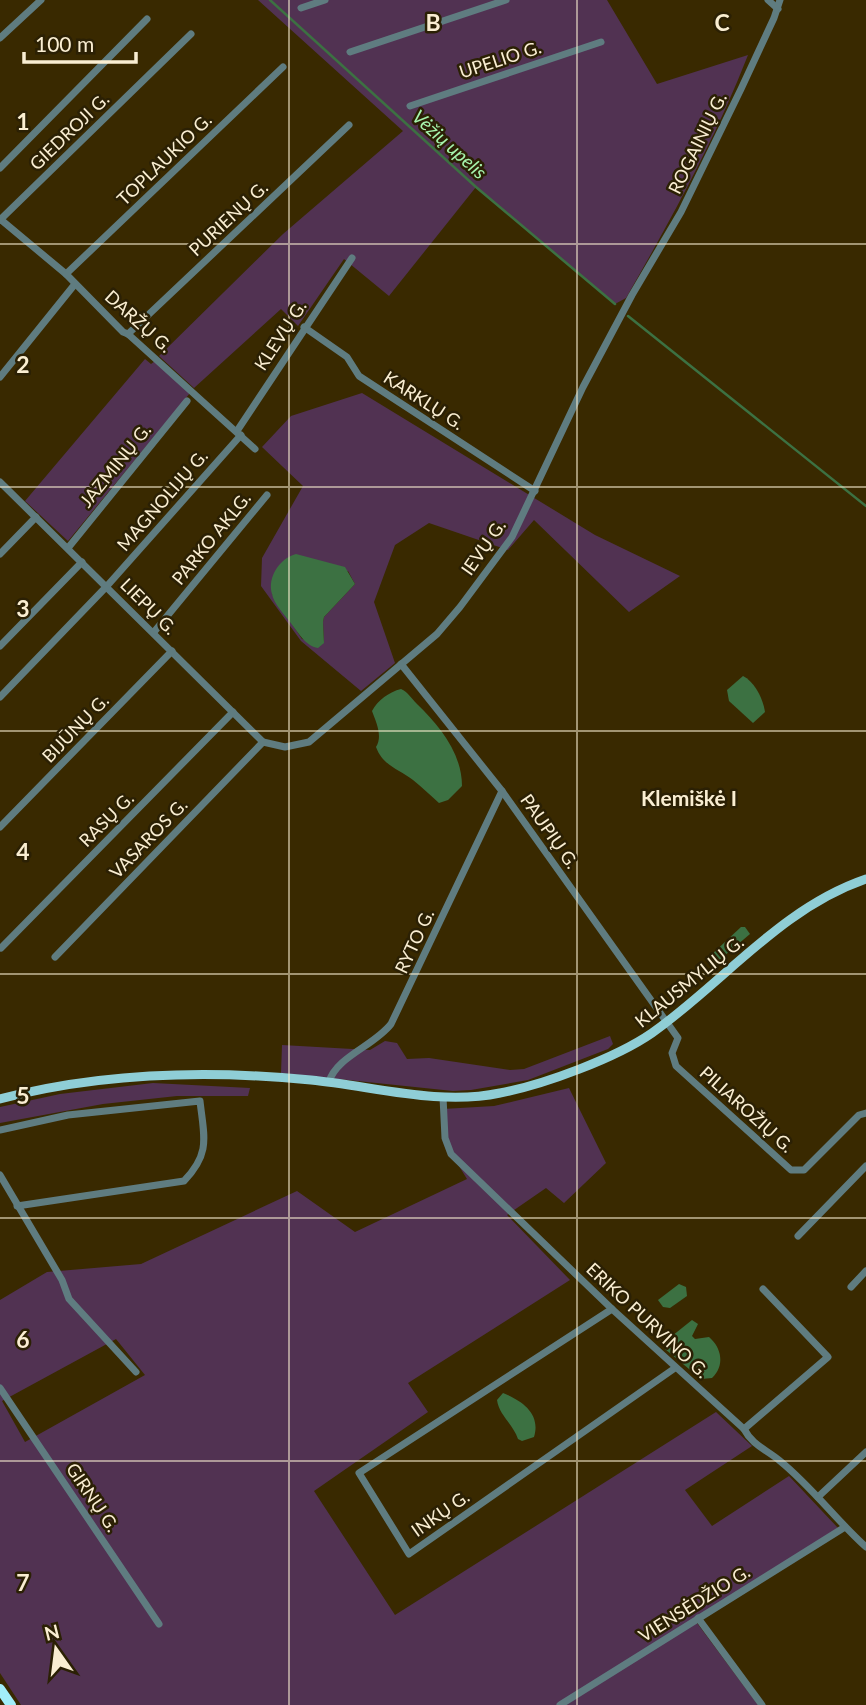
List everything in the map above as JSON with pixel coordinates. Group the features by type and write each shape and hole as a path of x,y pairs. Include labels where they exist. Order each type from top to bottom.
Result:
{"highway":[{"path":"0,1689 11,1705"}],"main road":[{"name":"KLAUSMYLIŲ G.","path":"0,1099 47,1089 134,1078 230,1076 329,1082 443,1097 484,1096 531,1085 625,1049 666,1022 771,934 813,903 866,879"}],"street":[{"path":"0,38 41,0"},
{"path":"301,8 325,0"},
{"path":"350,52 506,0"},
{"path":"768,0 778,9"},
{"name":"ROGAINIŲ G.","path":"632,295 681,212 741,89 780,0"},
{"path":"0,167 147,19"},
{"name":"GIEDROJI G.","path":"0,220 191,34"},
{"name":"UPELIO G.","path":"410,106 601,42"},
{"name":"TOPLAUKIO G.","path":"66,274 283,67"},
{"name":"PURIENŲ G.","path":"128,334 349,125"},
{"name":"DARŽŲ G.","path":"0,220 66,274 123,332 255,449"},
{"name":"KLEVŲ G.","path":"239,433 304,327 352,258"},
{"path":"0,376 75,284"},
{"name":"IEVŲ G.","path":"263,742 292,747 309,742 437,634 460,607 512,537 583,387 632,295"},
{"name":"KARKLŲ G.","path":"304,327 347,357 359,376 535,491"},
{"name":"JAZMINŲ G.","path":"68,548 187,401"},
{"name":"MAGNOLIJŲ G.","path":"0,697 107,586 239,433"},
{"name":"LIEPŲ G.","path":"0,482 263,742"},
{"name":"PARKO AKLG.","path":"154,632 267,495"},
{"path":"0,554 36,517"},
{"path":"0,646 82,562"},
{"name":"BIJŪNŲ G.","path":"0,827 172,651"},
{"name":"PAUPIŲ G.","path":"401,664 502,791 666,1022"},
{"name":"RASŲ G.","path":"1,948 233,712"},
{"name":"VASAROS G.","path":"55,957 263,742"},
{"name":"RYTO G.","path":"329,1082 336,1068 379,1038 391,1024 502,791"},
{"name":"PILIAROŽIŲ G.","path":"666,1022 678,1038 672,1053 676,1066 791,1170 804,1170 859,1115 866,1113"},
{"name":"ERIKO PURVINO G.","path":"443,1097 445,1138 451,1154 612,1309 744,1429 755,1446 779,1460 866,1547"},
{"path":"0,1130 68,1115 200,1101 205,1142 199,1166 184,1181 17,1206"},
{"path":"798,1236 866,1166"},
{"path":"0,1175 62,1280 69,1299 136,1373"},
{"path":"850,1287 866,1271"},
{"path":"744,1429 828,1357 763,1289"},
{"name":"INKŲ G.","path":"612,1309 359,1473 410,1554 675,1368"},
{"name":"GIRNŲ G.","path":"0,1388 159,1624"},
{"path":"818,1497 866,1452"},
{"name":"VIENSĖDŽIO G.","path":"560,1705 845,1528"},
{"path":"698,1618 762,1705"}],"shaded area":[{"path":"258,0 607,0 657,84 748,55 707,148 626,298 615,304 476,187 389,296 344,259 298,326 281,309 194,388 159,356 283,234 403,131"},
{"path":"145,359 151,364 155,361 190,393 68,541 25,501"},
{"path":"362,393 595,535 680,576 629,612 534,520 508,550 429,523 395,545 374,602 395,663 361,691 301,641 261,586 262,558 303,486 262,447 291,416","holes":["348,571 355,584 324,617 324,643 302,639 272,594"]},
{"path":"296,554 345,567 355,584 324,617 324,643 318,648 302,638 272,594 271,581 276,569"},
{"path":"743,676 755,687 764,707 765,712 753,723 729,701 727,690"},
{"path":"401,689 408,693 433,721 454,751 462,786 448,800 439,803 413,780 387,763 376,747 379,734 372,711 384,697"},
{"path":"741,927 745,927 750,934 713,963 710,956"},
{"path":"610,1036 613,1044 608,1049 528,1080 471,1090 453,1091 281,1073 282,1045 370,1050 385,1041 397,1043 407,1059 429,1058 510,1070 524,1069"},
{"path":"153,1083 250,1088 248,1096 177,1096 103,1104 0,1123 0,1107 60,1094"},
{"path":"569,1088 606,1163 564,1203 546,1188 507,1215 570,1280 408,1383 428,1412 314,1491 395,1615 716,1412 752,1446 685,1490 712,1526 789,1476 838,1528 694,1619 758,1705 21,1705 0,1673 0,1300 47,1272 141,1264 297,1191 355,1232 467,1179 446,1145 443,1109 494,1106","holes":["116,1339 145,1375 25,1442 2,1401"]},
{"path":"679,1284 686,1287 687,1296 670,1308 663,1307 658,1300"},
{"path":"692,1320 698,1324 692,1336 695,1339 709,1337 717,1346 720,1363 712,1378 701,1379 665,1349 667,1340"},
{"path":"503,1393 529,1409 535,1422 534,1437 522,1441 518,1439 498,1405 497,1400"}],"waterway":[{"name":"Vėžių upelis","path":"270,0 476,187 615,304"},
{"name":"Vėžių upelis","path":"628,316 866,506"}],"district":[{"name":"Klemiškė I","path":"689,797"}]}
